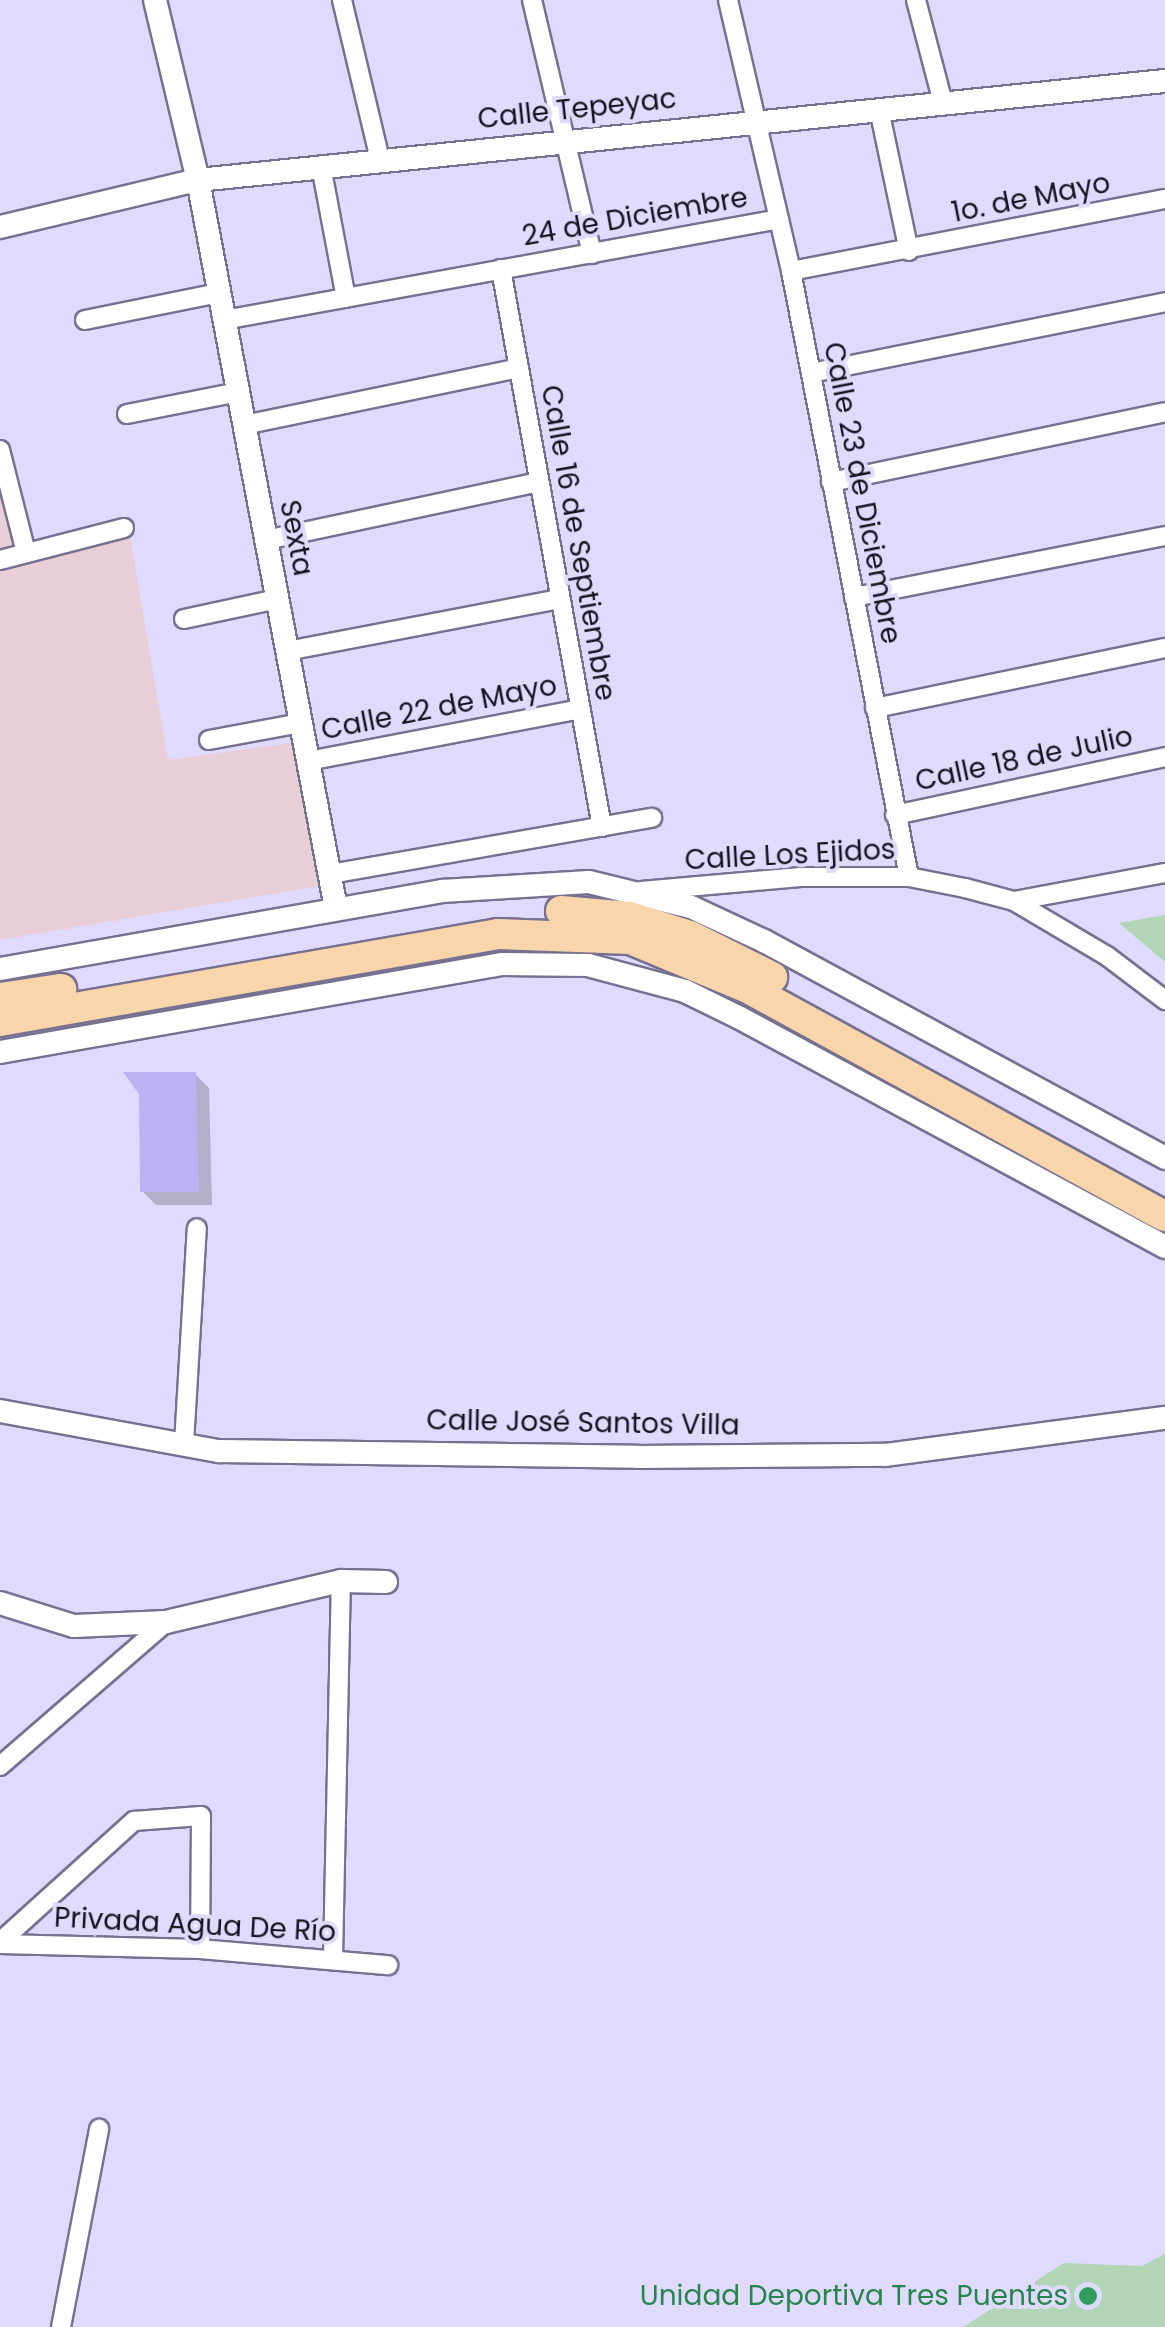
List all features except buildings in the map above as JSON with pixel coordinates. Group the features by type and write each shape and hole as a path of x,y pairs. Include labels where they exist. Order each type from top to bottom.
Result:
{"main road":[{"path":"0,998 496,914 630,918 690,936 756,969 1165,1192"},
{"path":"0,1020 498,934 630,939 748,988 1165,1216"},
{"path":"0,986 32,994"}],"street":[{"name":"Sexta","path":"155,0 198,180 336,908"},
{"path":"342,0 380,159"},
{"path":"532,0 592,254"},
{"name":"Calle 23 de Diciembre","path":"728,0 791,271 909,876"},
{"path":"916,0 943,103"},
{"name":"Calle Tepeyac","path":"0,228 198,180 1165,82"},
{"path":"880,108 909,251"},
{"path":"322,166 346,298"},
{"name":"1o. de Mayo","path":"791,271 1165,199"},
{"name":"24 de Diciembre","path":"224,320 780,219"},
{"name":"Calle 16 de Septiembre","path":"501,269 602,827"},
{"path":"85,320 219,293"},
{"path":"810,373 1165,302"},
{"path":"244,425 519,368"},
{"path":"127,414 238,392"},
{"path":"832,482 1165,412"},
{"path":"0,450 26,553"},
{"path":"266,540 539,482"},
{"path":"0,560 124,528"},
{"path":"854,597 1165,536"},
{"path":"184,618 278,599"},
{"path":"287,651 560,599"},
{"path":"875,708 1165,648"},
{"name":"Calle 22 de Mayo","path":"308,761 580,709"},
{"path":"209,740 301,723"},
{"name":"Calle 18 de Julio","path":"895,815 1165,758"},
{"path":"330,874 652,818"},
{"path":"1014,901 1165,873"},
{"name":"Calle Los Ejidos","path":"625,892 800,876 909,876 1014,901 1107,956 1165,1000"},
{"path":"0,969 336,908 539,881 625,892 691,907 764,941 1165,1158"},
{"path":"0,1052 502,964 588,965 699,998 1165,1246"},
{"path":"184,1444 197,1228"},
{"name":"Calle José Santos Villa","path":"0,1412 220,1451 886,1455 1165,1418"},
{"path":"0,1603 74,1626 166,1622 341,1581 386,1582"},
{"path":"333,1958 341,1581"},
{"path":"0,1766 166,1622"},
{"path":"0,1943 134,1821 201,1816 200,1949"},
{"name":"Privada Agua De Río","path":"0,1943 200,1949 333,1958 388,1966"},
{"path":"61,2327 99,2129"}],"shaded area":[{"path":"0,478 21,564 130,535 168,760 296,742 321,886 0,940"}],"green space":[{"path":"1165,915 1165,962 1119,923"},
{"name":"Unidad Deportiva Tres Puentes","path":"1165,2254 1165,2327 963,2327 1064,2263 1142,2266"}],"place":[{"name":"Unidad Deportiva Tres Puentes","path":"1088,2296"}]}
